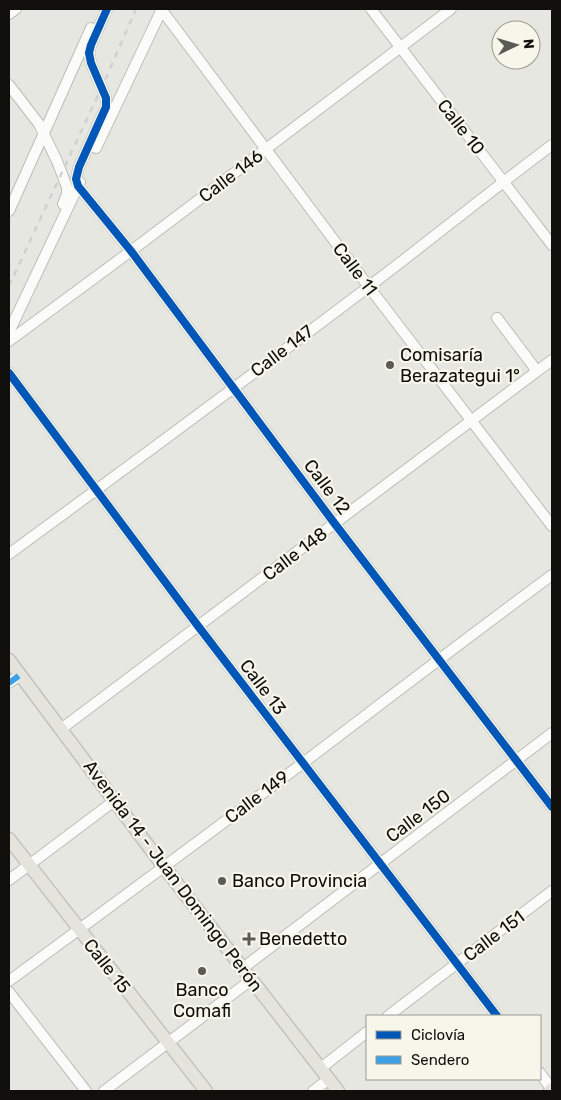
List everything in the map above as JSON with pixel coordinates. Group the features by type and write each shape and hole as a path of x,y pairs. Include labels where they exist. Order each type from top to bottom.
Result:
{"main road":[{"name":"Avenida 14 - Juan Domingo Perón","path":"9,660 164,867 338,1091"},
{"name":"Calle 15","path":"9,839 206,1091"}],"street":[{"path":"9,14 16,9"},
{"path":"9,210 99,9"},
{"path":"78,186 76,179 106,107 106,98 91,63 90,53 91,45 107,9"},
{"path":"9,331 162,9"},
{"name":"Calle 11","path":"162,9 369,286 552,526"},
{"name":"Calle 10","path":"371,9 552,245"},
{"name":"Calle 146","path":"9,341 451,9"},
{"path":"9,86 39,124 67,187 67,194 35,263 9,331"},
{"name":"Calle 147","path":"9,554 369,286 552,145"},
{"name":"Calle 12","path":"78,186 131,251 335,524 552,807"},
{"path":"497,318 537,371"},
{"name":"Calle 148","path":"62,729 552,360"},
{"name":"Calle 13","path":"9,373 198,626 496,1015"},
{"name":"Calle 149","path":"9,982 552,575"},
{"path":"9,683 20,674"},
{"name":"Calle 150","path":"243,968 552,733"},
{"path":"9,880 114,801"},
{"name":"Calle 151","path":"389,1015 552,892"},
{"path":"104,1091 251,980"},
{"path":"9,992 86,1091"},
{"path":"321,1068 366,1033"},
{"path":"541,1074 552,1090"},
{"path":"313,1091 329,1079"}],"railway":[{"path":"9,286 136,9"}],"marked path":[{"path":"9,683 20,675"}],"cycle path":[{"path":"107,9 89,53 91,63 106,98 106,107 79,167 76,179 78,186 131,251 335,524 552,807"},
{"path":"9,373 198,626 496,1015"}],"place":[{"name":"Comisaría Berazategui 1°","path":"390,365"},
{"name":"Banco Provincia","path":"222,881"},
{"name":"Benedetto","path":"249,939"},
{"name":"Banco Comafi","path":"202,971"}]}
